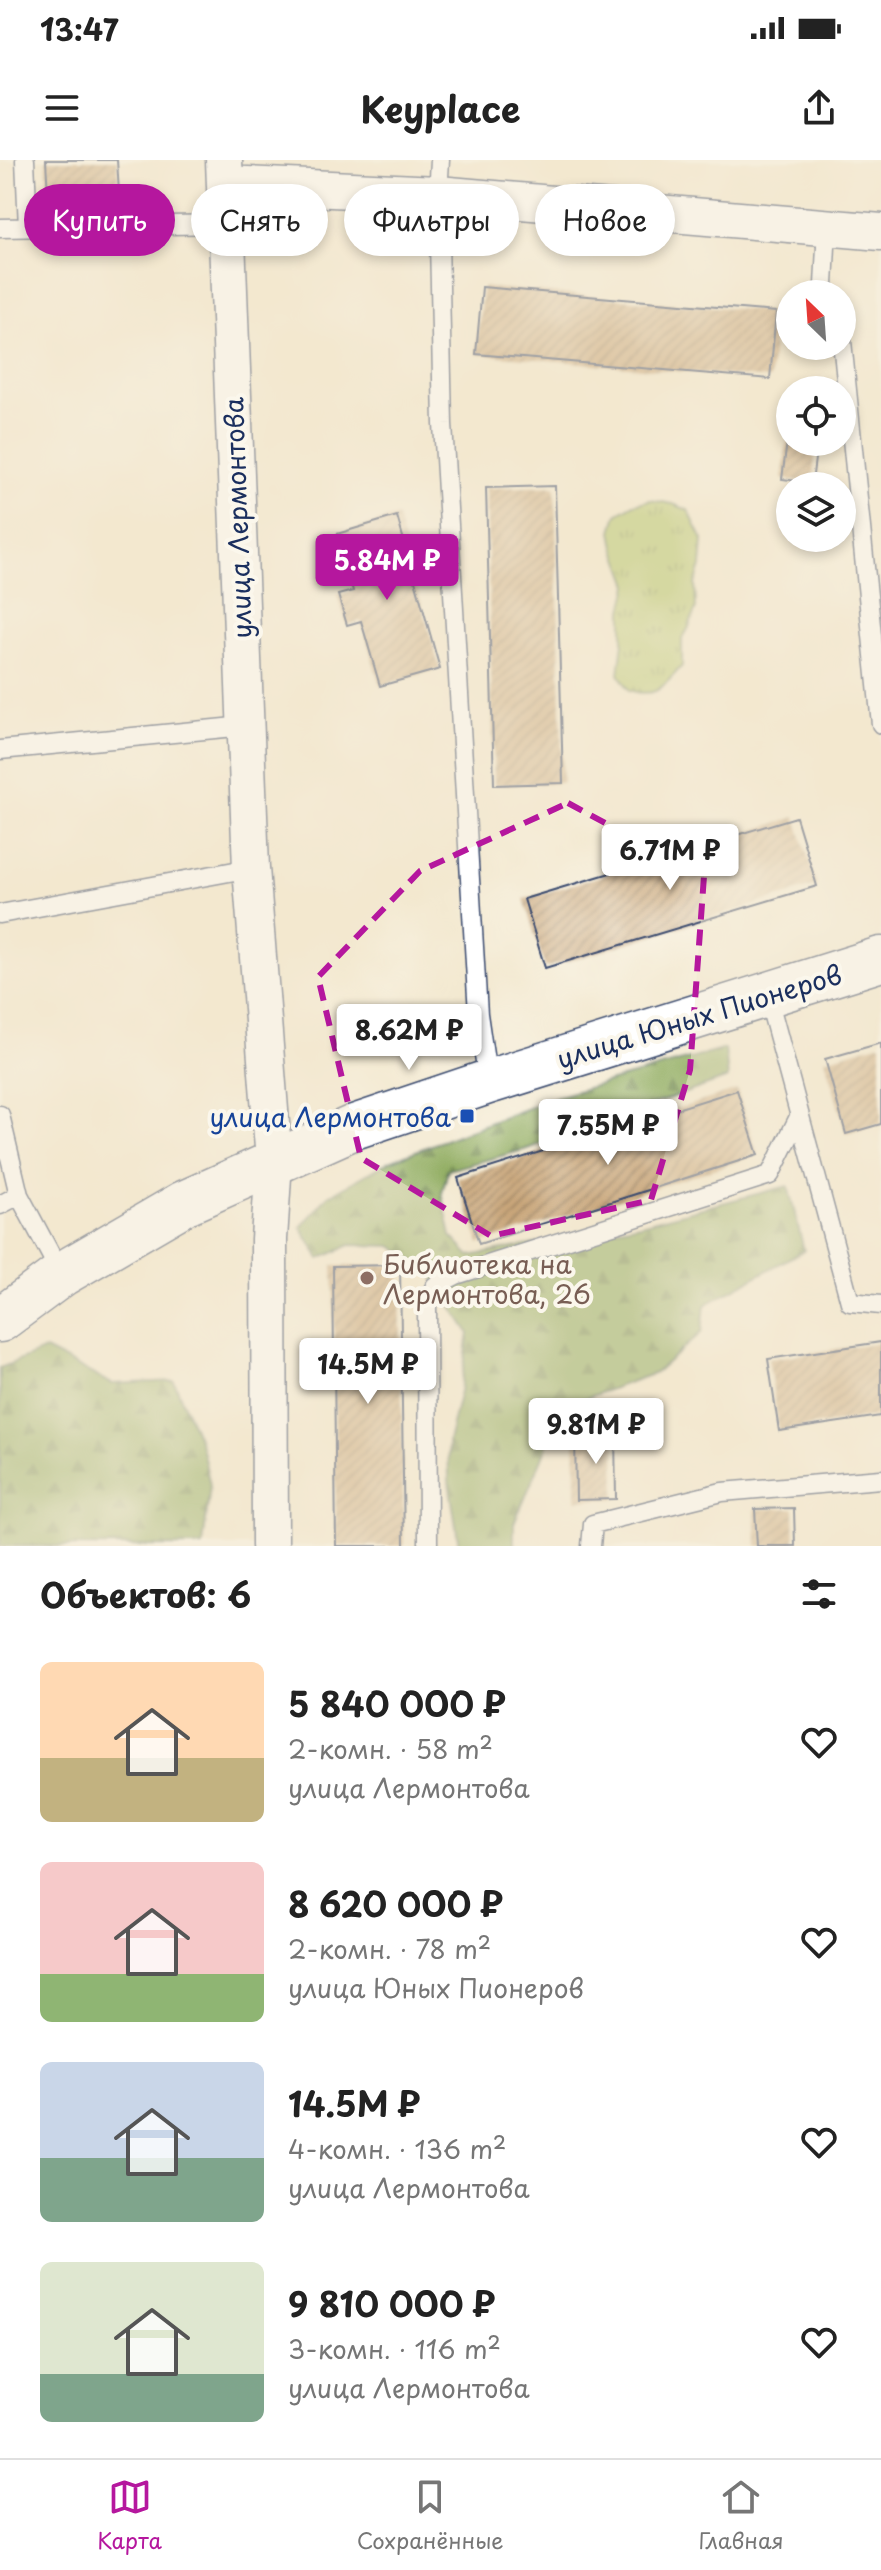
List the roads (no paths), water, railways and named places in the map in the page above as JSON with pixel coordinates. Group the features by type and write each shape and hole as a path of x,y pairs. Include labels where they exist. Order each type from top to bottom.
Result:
{"main road":[{"name":"улица Юных Пионеров","path":"0,1320 62,1274 184,1203 354,1127 881,959"}],"street":[{"path":"224,172 439,177 881,232"},
{"name":"улица Лермонтова","path":"227,256 251,868 274,1161 269,1239 270,1546"}],"lane":[{"path":"25,160 26,184"},
{"path":"439,177 444,440 478,1014 488,1082"},
{"path":"0,228 24,227"},
{"path":"824,280 827,227"},
{"path":"844,360 881,724"},
{"path":"0,750 245,726"},
{"path":"0,914 251,868"},
{"path":"767,994 850,1302 881,1305"},
{"path":"0,1115 19,1195 62,1274"},
{"path":"428,1546 427,1303 435,1286 456,1275 770,1175 799,1117"},
{"path":"0,1205 19,1195"},
{"path":"591,1546 593,1524 722,1492 881,1479"}],"place":[{"name":"улица Лермонтова","path":"467,1116"},
{"name":"Библиотека на Лермонтова, 26","path":"367,1278"}]}
